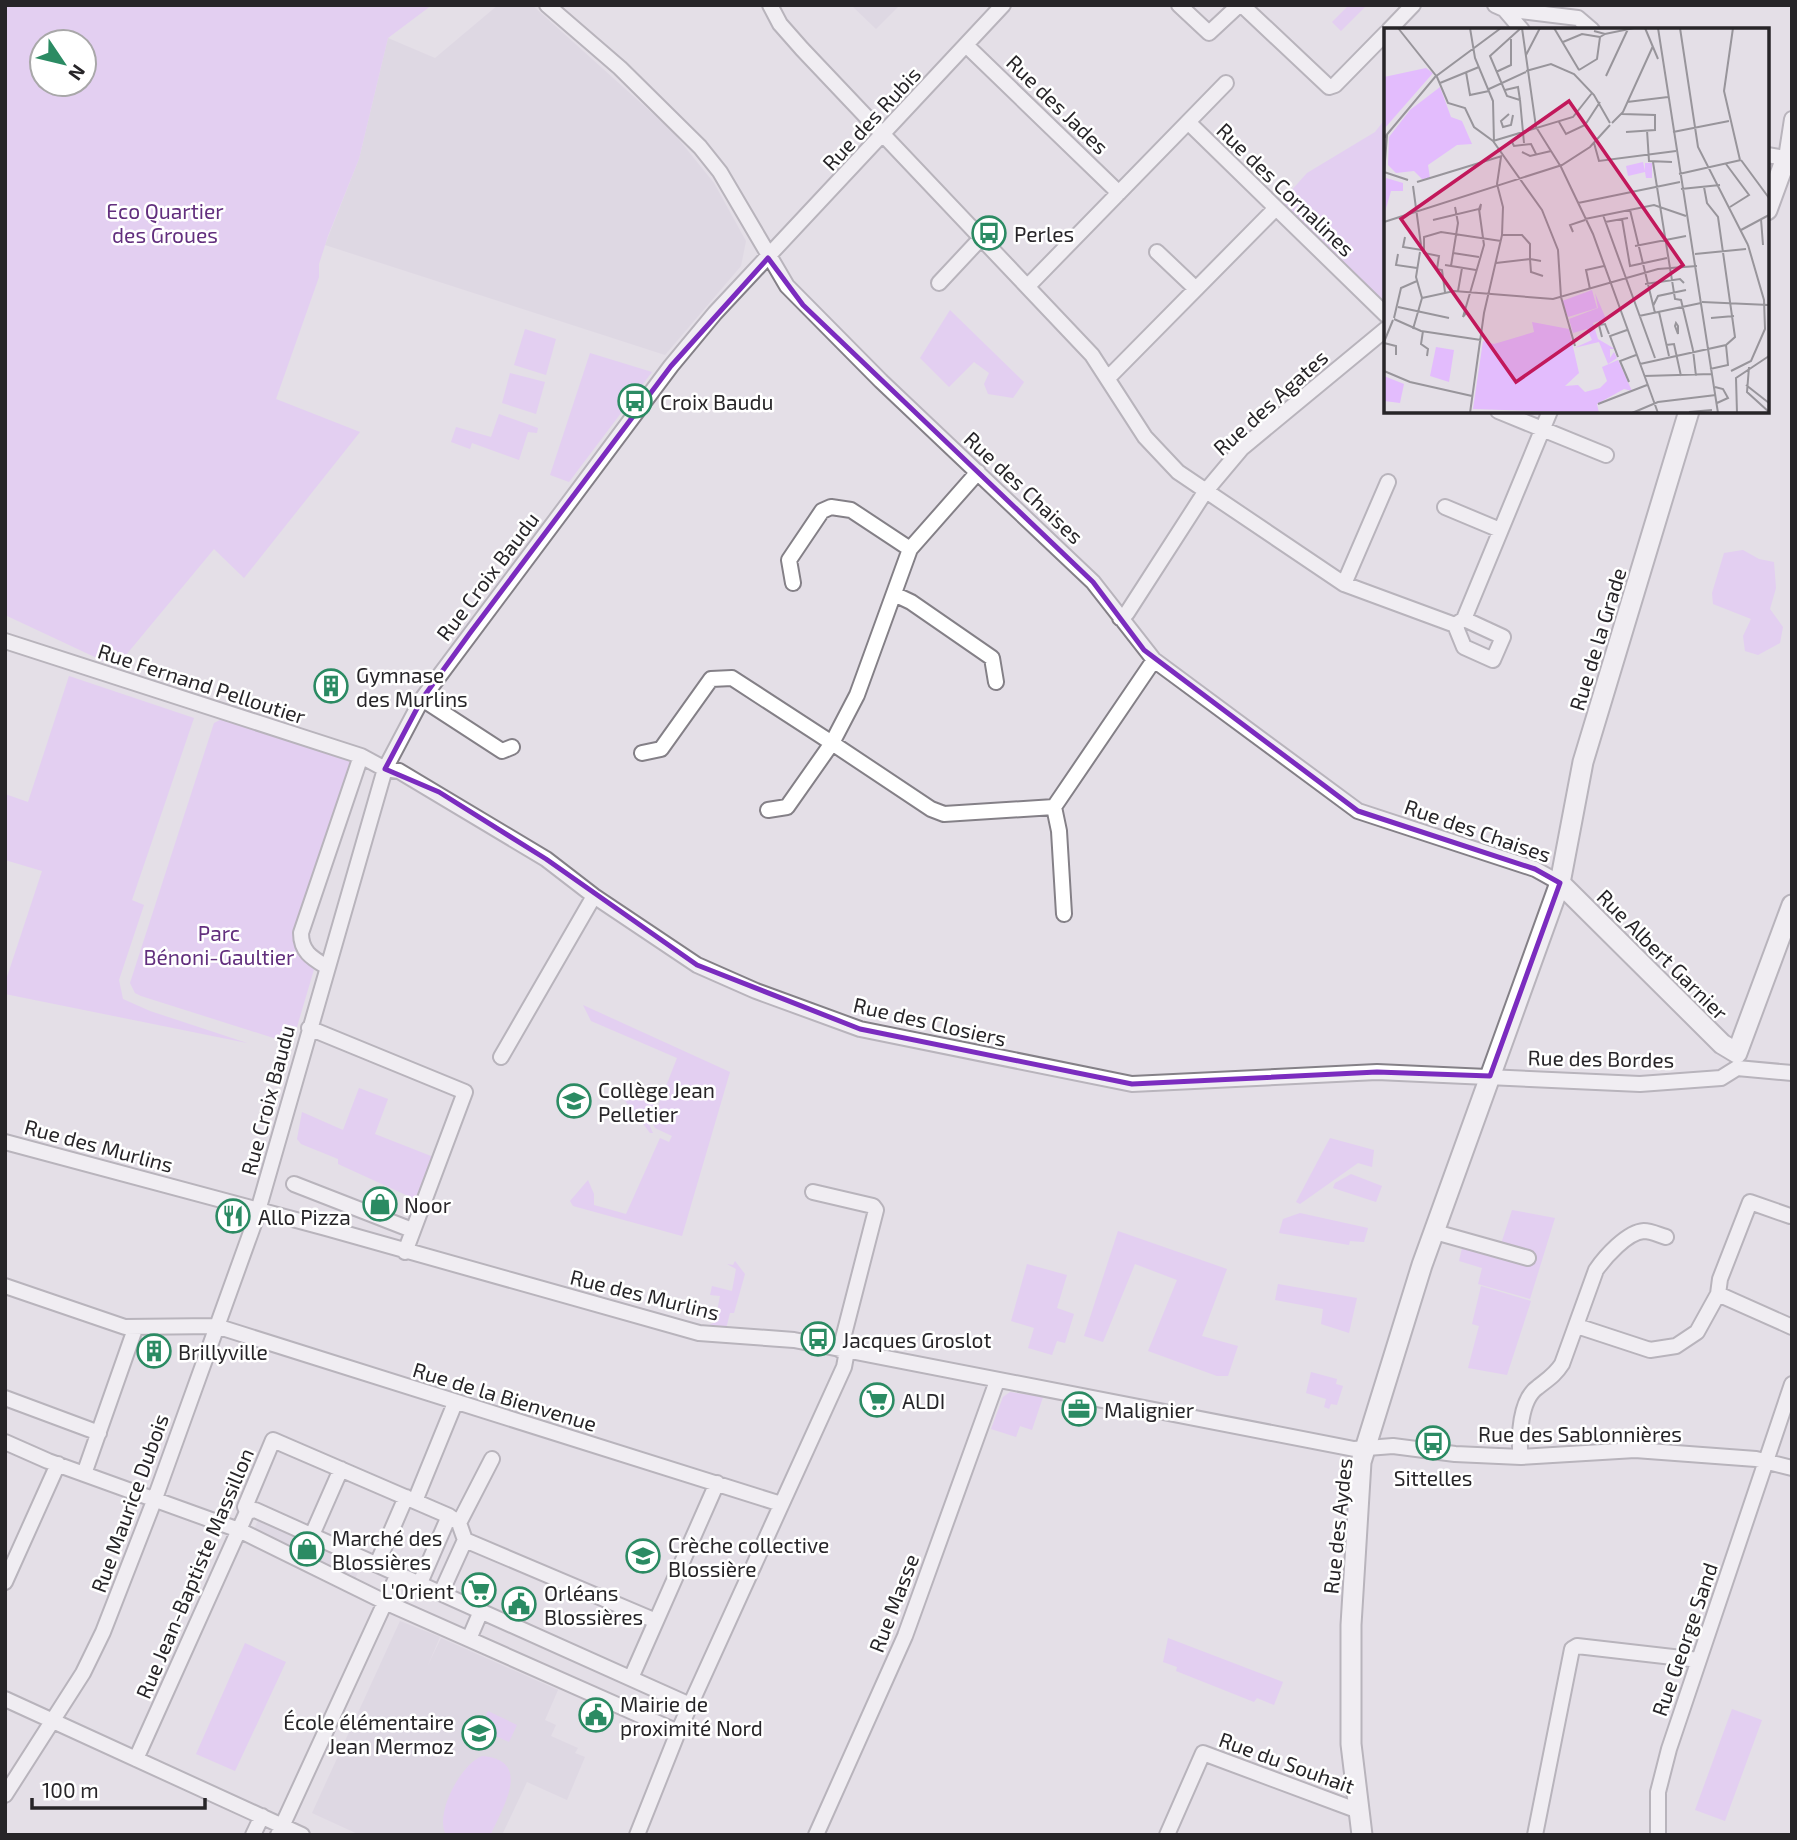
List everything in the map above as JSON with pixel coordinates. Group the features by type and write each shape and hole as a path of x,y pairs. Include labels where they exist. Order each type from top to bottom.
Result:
{"street":[{"name":"Rue des Chaises","path":"547,5 620,68 700,147 720,172 768,258 803,305 1093,582 1154,660 1358,811 1535,869 1560,883"},
{"name":"Rue des Rubis","path":"768,258 1003,5"},
{"path":"1179,5 1209,33 1238,6 1244,7 1329,87 1335,85 1384,34"},
{"path":"1390,28 1413,5"},
{"path":"771,6 780,24 1092,355 1145,437 1178,472 1344,584 1459,622 1549,413"},
{"path":"1500,7 1520,28"},
{"path":"1500,7 1578,18 1590,28"},
{"name":"Rue des Jades","path":"967,46 1119,193"},
{"name":"Rue des Cornalines","path":"1028,286 1226,83"},
{"path":"1769,203 1792,119"},
{"name":"Rue des Cornalines","path":"1188,122 1384,313"},
{"path":"1108,378 1276,208"},
{"path":"939,283 982,237"},
{"path":"1157,252 1196,289"},
{"name":"Rue Croix Baudu","path":"258,1210 385,769 422,699 671,366 715,313 768,258"},
{"name":"Rue des Agates","path":"1120,618 1127,613 1205,492 1242,448 1384,331"},
{"path":"1503,413 1606,455"},
{"name":"Rue de la Grade","path":"1490,1076 1560,883 1583,762 1688,413"},
{"path":"768,810 787,807 832,743 857,695 910,549 978,472"},
{"path":"1344,584 1388,482"},
{"path":"793,583 789,560 822,512 831,507 850,510 910,549"},
{"path":"1445,507 1500,530"},
{"path":"894,594 911,602 992,658 996,682"},
{"name":"Rue Fernand Pelloutier","path":"5,641 361,756 385,769"},
{"path":"1064,914 1059,831 1054,807 1154,660"},
{"path":"642,753 661,749 711,679 732,678 930,809 944,814 1054,807"},
{"path":"422,699 502,751 512,747"},
{"path":"327,967 306,952 301,944 301,933 361,756"},
{"name":"Rue des Closiers","path":"385,769 399,771 439,792 546,859 594,897 696,965 756,991 860,1029 1039,1068 1132,1084 1377,1072 1490,1076"},
{"name":"Rue Albert Garnier","path":"1560,883 1737,1061"},
{"path":"501,1057 594,897"},
{"path":"1737,1061 1792,905"},
{"path":"309,1028 465,1092 404,1252"},
{"name":"Rue des Bordes","path":"1490,1076 1640,1084 1721,1078 1737,1061 1792,1073"},
{"name":"Rue des Aydes","path":"1362,1835 1356,1810 1351,1744 1351,1625 1360,1473 1371,1430 1434,1232 1490,1076"},
{"name":"Rue des Murlins","path":"5,1142 699,1333 794,1340 1354,1449 1368,1447"},
{"path":"294,1184 412,1230"},
{"path":"637,1835 678,1732 844,1367 844,1350 876,1210 873,1206 813,1192"},
{"path":"1577,1326 1650,1349 1676,1346 1697,1332 1718,1294 1720,1279 1750,1202 1790,1216"},
{"name":"Rue Maurice Dubois","path":"5,1795 83,1673 103,1632 154,1501 258,1210"},
{"path":"1521,1457 1525,1405 1536,1387 1556,1375 1577,1326 1596,1270 1604,1259 1637,1232 1647,1231 1666,1237"},
{"path":"1434,1232 1528,1258"},
{"path":"5,1286 135,1329 84,1474"},
{"path":"1718,1294 1792,1327"},
{"name":"Rue de la Bienvenue","path":"135,1329 205,1324 216,1326 781,1504"},
{"name":"Rue Masse","path":"816,1835 905,1636 997,1381"},
{"name":"Rue George Sand","path":"1658,1835 1658,1793 1663,1772 1792,1384"},
{"path":"5,1398 99,1433"},
{"path":"377,1564 411,1499 455,1403"},
{"name":"Rue Jean-Baptiste Massillon","path":"136,1759 247,1513 245,1507 273,1440 341,1469"},
{"path":"5,1443 154,1501 239,1530 386,1602 678,1732"},
{"name":"Rue des Sablonnières","path":"1368,1447 1393,1446 1455,1454 1521,1457 1635,1450 1768,1460 1792,1468"},
{"path":"420,1583 454,1520 492,1459"},
{"path":"5,1582 58,1464"},
{"path":"312,1535 341,1469 454,1520 465,1540 656,1621"},
{"path":"631,1678 717,1483"},
{"path":"247,1513 256,1510 690,1705"},
{"path":"441,1593 465,1540"},
{"path":"280,1830 398,1574"},
{"path":"469,1639 481,1611"},
{"path":"1535,1835 1572,1649 1577,1646 1699,1660"},
{"path":"5,1699 262,1816 280,1830 302,1835"},
{"name":"Rue du Souhait","path":"1167,1835 1203,1753 1356,1810"},
{"path":"253,1835 262,1816"}],"highlighted area":[{"path":"768,258 803,305 1093,582 1144,650 1358,811 1535,869 1560,883 1490,1076 1377,1072 1132,1084 860,1029 697,965 546,859 439,792 385,769 422,699 470,633 671,366"}],"shaded area":[{"path":"498,5 532,5 672,131 714,183 746,241 741,266 665,355 325,245 359,159 388,38 435,58"},
{"path":"851,5 900,5 876,29"},
{"name":"Marché des Blossières","path":"259,1518 361,1566 355,1579 253,1532"},
{"path":"400,1621 440,1637 428,1665 441,1638 558,1690 545,1720 556,1725 551,1736 578,1748 575,1753 585,1757 567,1800 527,1782 502,1835 360,1835 312,1813"}],"green space":[{"name":"Eco Quartier des Groues","path":"5,5 432,5 388,38 359,159 328,236 319,264 319,277 276,399 360,432 244,578 214,549 116,667 5,615"},
{"path":"1349,5 1367,5 1341,31 1332,22"},
{"path":"1384,121 1384,301 1377,301 1280,203 1307,173 1375,132"},
{"path":"950,310 1024,382 1013,398 988,394 984,384 989,373 974,362 949,387 920,358"},
{"path":"525,329 556,339 546,375 514,365"},
{"path":"590,353 652,372 569,482 550,475"},
{"path":"510,373 545,382 536,414 502,403"},
{"path":"499,414 538,428 537,433 528,432 519,460 472,443 470,449 451,442 456,427 491,437"},
{"path":"1743,550 1759,559 1774,562 1776,588 1770,609 1783,627 1780,643 1758,655 1745,651 1743,636 1751,619 1713,604 1712,593 1724,553"},
{"path":"69,676 194,718 132,900 144,905 119,980 123,999 150,1011 247,1043 5,994 5,983 42,871 5,860 5,794 28,802"},
{"name":"Parc Bénoni-Gaultier","path":"230,720 357,760 293,939 298,955 315,966 294,1037 283,1041 141,996 135,993 130,983 214,723"},
{"path":"583,1005 730,1072 682,1236 573,1206 570,1201 588,1180 594,1194 594,1205 626,1214 660,1138 669,1142 672,1136 655,1128 652,1122 677,1058 591,1021"},
{"path":"649,1084 661,1089 647,1120 653,1133 650,1133 616,1089 642,1099"},
{"path":"359,1088 388,1099 375,1134 436,1158 419,1201 338,1164 338,1159 301,1144 297,1139 302,1112 343,1130"},
{"path":"1330,1138 1374,1150 1372,1167 1358,1163 1300,1204 1296,1202"},
{"path":"1351,1174 1382,1186 1376,1202 1333,1188 1335,1183"},
{"path":"1512,1210 1555,1218 1530,1299 1478,1284 1482,1268 1459,1261 1463,1244 1501,1244"},
{"path":"1300,1213 1368,1228 1364,1242 1350,1241 1349,1245 1279,1233 1283,1219"},
{"path":"1118,1231 1227,1269 1202,1336 1238,1346 1228,1376 1217,1376 1148,1351 1177,1280 1135,1264 1103,1342 1084,1336"},
{"path":"735,1261 745,1274 734,1313 730,1313 726,1329 707,1326 715,1322 720,1296 710,1295 712,1286 732,1291 736,1269 727,1264 733,1265"},
{"path":"1027,1264 1067,1275 1057,1308 1074,1314 1065,1343 1057,1341 1052,1355 1028,1348 1034,1328 1011,1321"},
{"path":"1278,1284 1357,1298 1349,1333 1321,1324 1323,1309 1275,1300"},
{"path":"1481,1286 1531,1301 1507,1375 1468,1368 1479,1326 1472,1324"},
{"path":"1311,1372 1337,1379 1336,1384 1343,1386 1337,1405 1331,1404 1329,1409 1324,1407 1326,1399 1306,1393"},
{"path":"1010,1392 1043,1397 1032,1430 1020,1426 1016,1437 991,1429 1003,1397"},
{"path":"1168,1638 1283,1682 1274,1705 1257,1698 1254,1702 1176,1671 1177,1667 1163,1662"},
{"path":"245,1643 286,1662 235,1771 196,1754"},
{"path":"1732,1709 1762,1720 1725,1821 1695,1810"},
{"path":"488,1711 517,1725 509,1742 480,1729"},
{"path":"482,1756 498,1759 507,1766 510,1786 502,1811 491,1834 446,1835 444,1815 452,1791 466,1769"}],"place":[{"name":"Perles","path":"989,233"},
{"name":"Croix Baudu","path":"635,401"},
{"name":"Gymnase des Murlins","path":"331,686"},
{"name":"Collège Jean Pelletier","path":"574,1101"},
{"name":"Noor","path":"380,1204"},
{"name":"Allo Pizza","path":"233,1216"},
{"name":"Jacques Groslot","path":"818,1339"},
{"name":"Brillyville","path":"154,1351"},
{"name":"ALDI","path":"877,1400"},
{"name":"Malignier","path":"1079,1409"},
{"name":"Sittelles","path":"1433,1443"},
{"name":"Marché des Blossières","path":"307,1549"},
{"name":"Crèche collective Blossière","path":"643,1556"},
{"name":"L'Orient","path":"479,1590"},
{"name":"Orléans Blossières","path":"519,1604"},
{"name":"Mairie de proximité Nord","path":"596,1715"},
{"name":"École élémentaire Jean Mermoz","path":"479,1733"}]}
